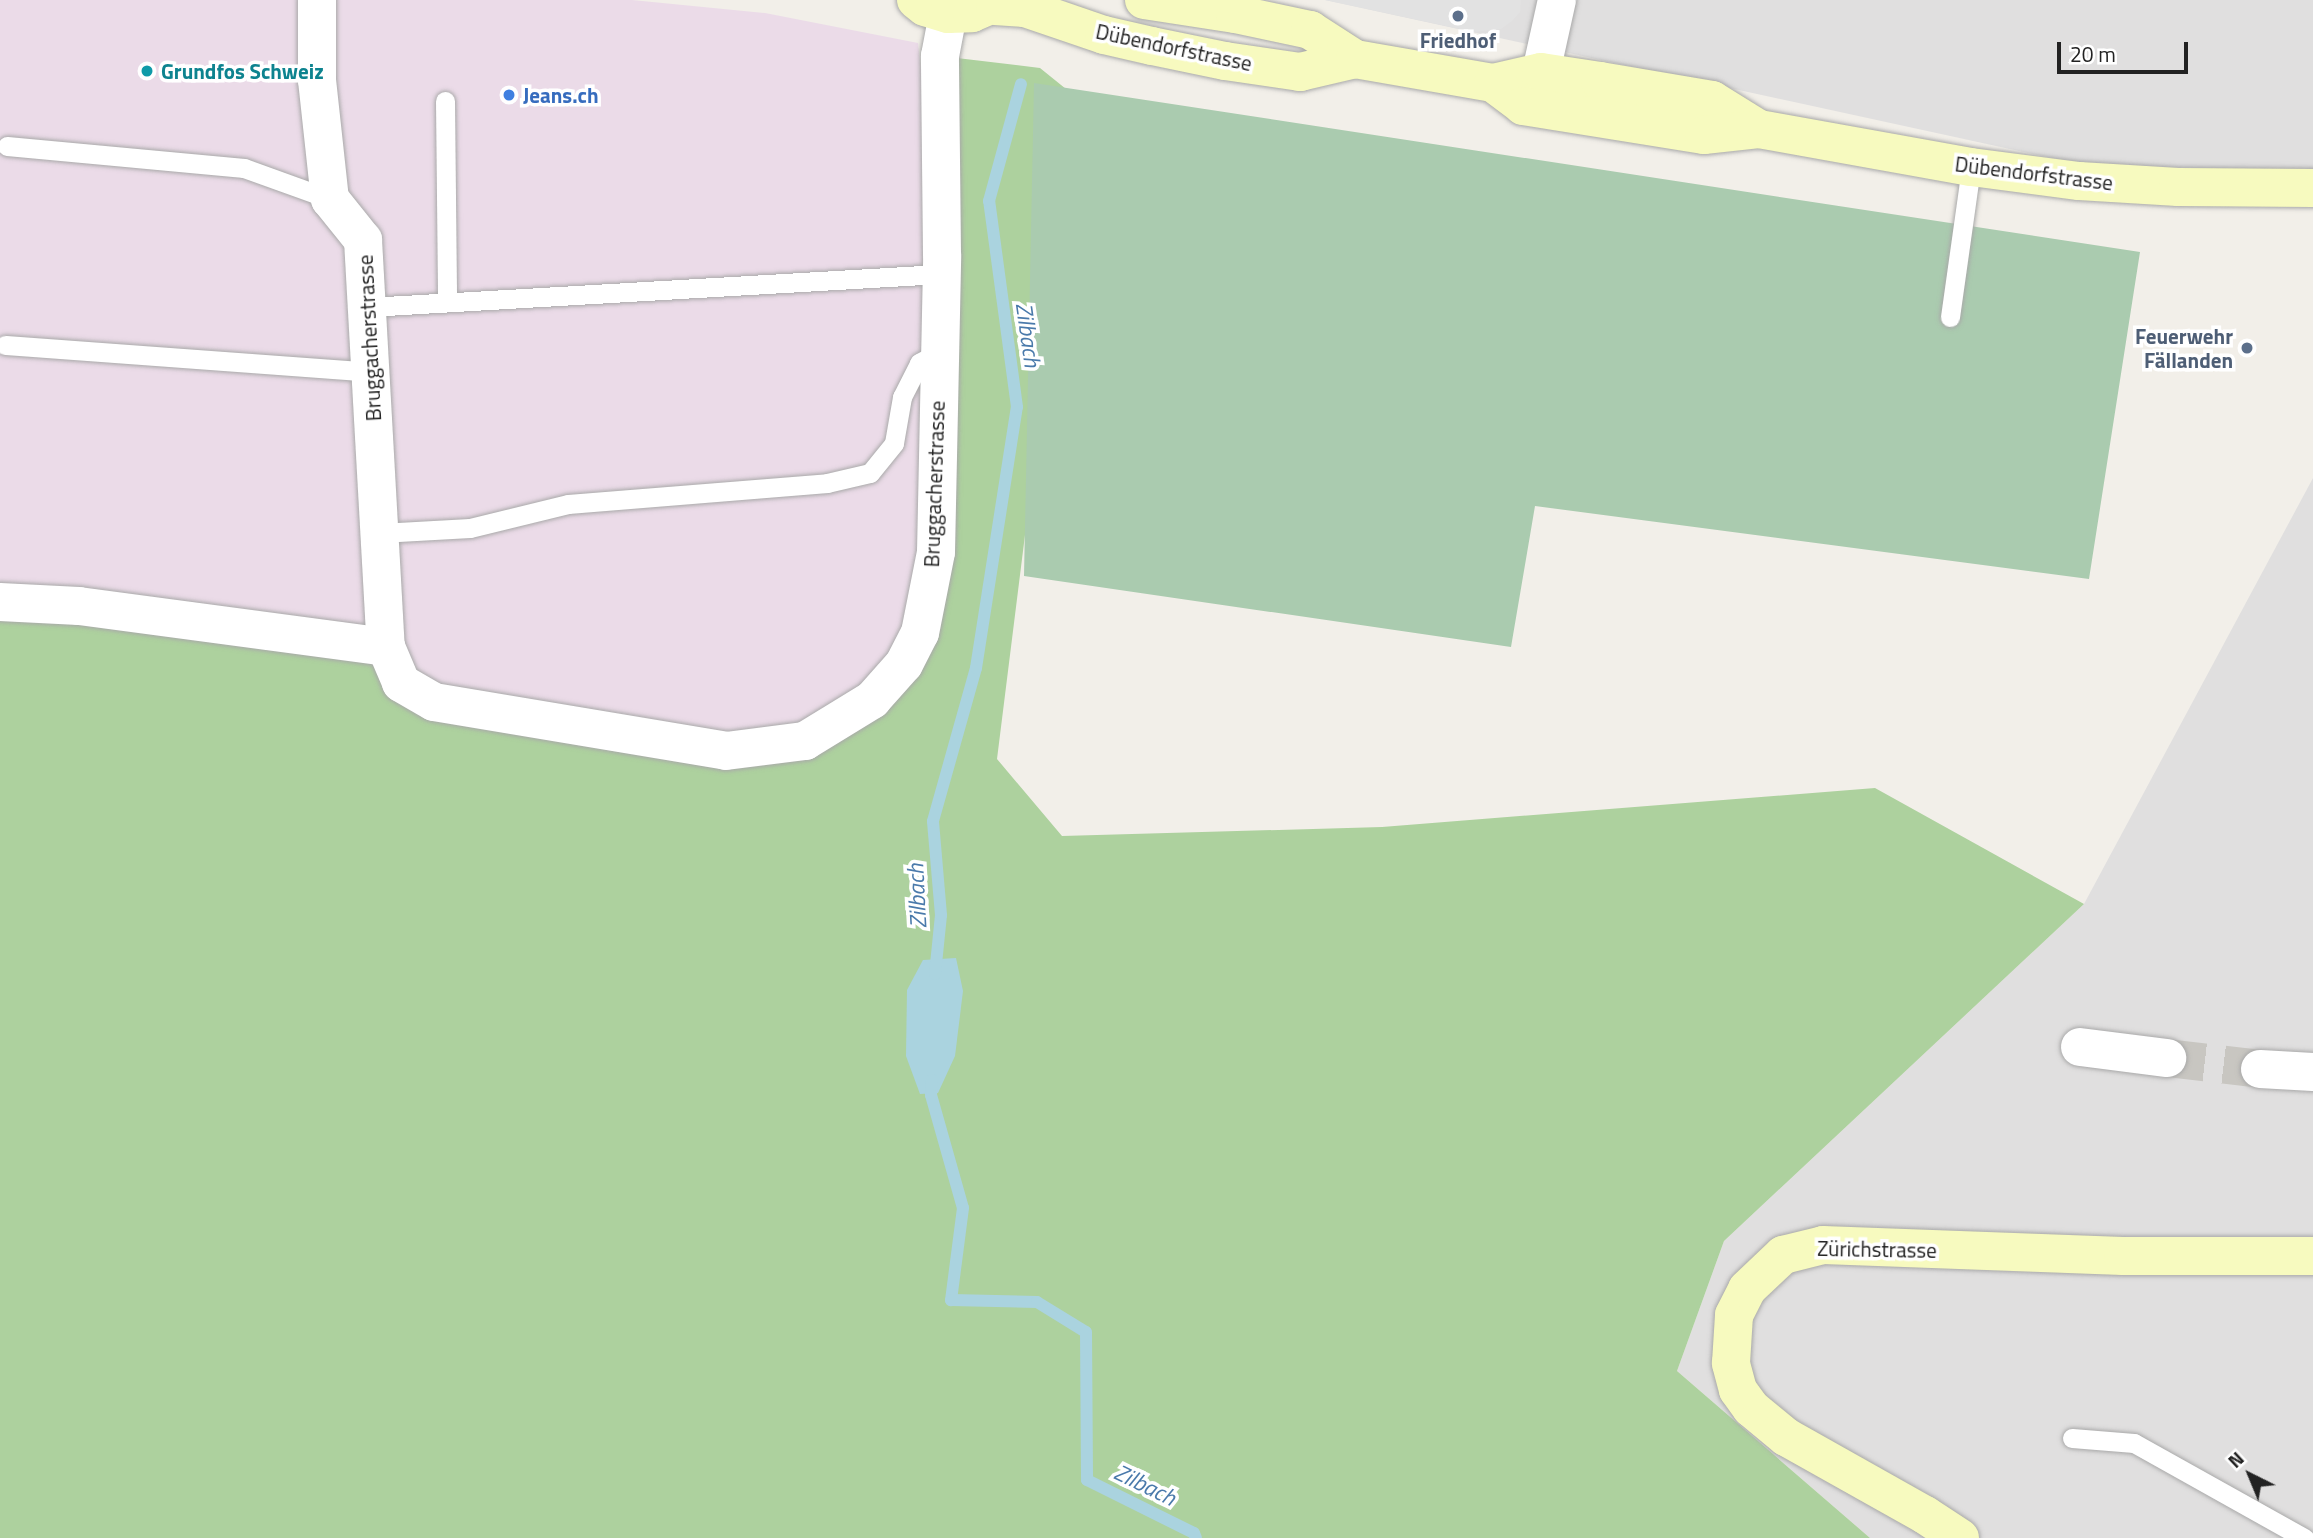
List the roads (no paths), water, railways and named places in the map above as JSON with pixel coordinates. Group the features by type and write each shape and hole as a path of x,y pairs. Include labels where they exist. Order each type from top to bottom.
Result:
{"main road":[{"name":"Dübendorfstrasse","path":"1144,0 1235,14 1310,30 1355,60"},
{"name":"Dübendorfstrasse","path":"932,7 972,13 998,3 1025,8 1104,35 1225,61 1300,72 1355,60 1493,82 1541,72 1712,100 1759,129"},
{"name":"Dübendorfstrasse","path":"1493,82 1523,106 1704,135 1759,129 1971,167 2116,183 2313,188"},
{"name":"Zürichstrasse","path":"1960,1538 1786,1437 1751,1408 1738,1390 1731,1363 1734,1315 1746,1289 1783,1255 1824,1245 2310,1263"}],"street":[{"path":"317,0 317,80 330,199"},
{"path":"1541,72 1557,0"},
{"name":"Bruggacherstrasse","path":"330,199 363,240 386,647 401,683 434,702 726,751 805,741 872,700 904,664 920,633 936,552 938,353 942,274 940,57 932,7"},
{"path":"0,603 79,606 386,647"},
{"path":"2080,1047 2166,1058"},
{"path":"2260,1069 2313,1072"}],"lane":[{"path":"446,101 447,302"},
{"path":"7,146 244,168 330,199"},
{"path":"1950,317 1971,167"},
{"path":"368,307 942,274"},
{"path":"5,345 371,372"},
{"path":"380,533 470,528 568,504 827,483 870,473 894,443 902,397 919,363 938,353"},
{"path":"2072,1438 2134,1443 2304,1538"}],"water":[{"path":"956,958 963,991 955,1056 938,1093 920,1094 906,1056 907,990 923,960"}],"waterway":[{"name":"Zilbach","path":"935,974 941,915 933,821 976,668 1017,407 989,201 1021,84"},
{"name":"Zilbach","path":"932,1080 931,1095 963,1208 951,1300 1037,1302 1086,1332 1087,1480 1194,1533 1196,1538"}],"tunnel":[{"path":"2167,1058 2260,1069"}],"place":[{"name":"Friedhof","path":"1458,16"},
{"name":"Grundfos Schweiz","path":"147,71"},
{"name":"Jeans.ch","path":"509,95"},
{"name":"Feuerwehr Fällanden","path":"2247,348"}]}
